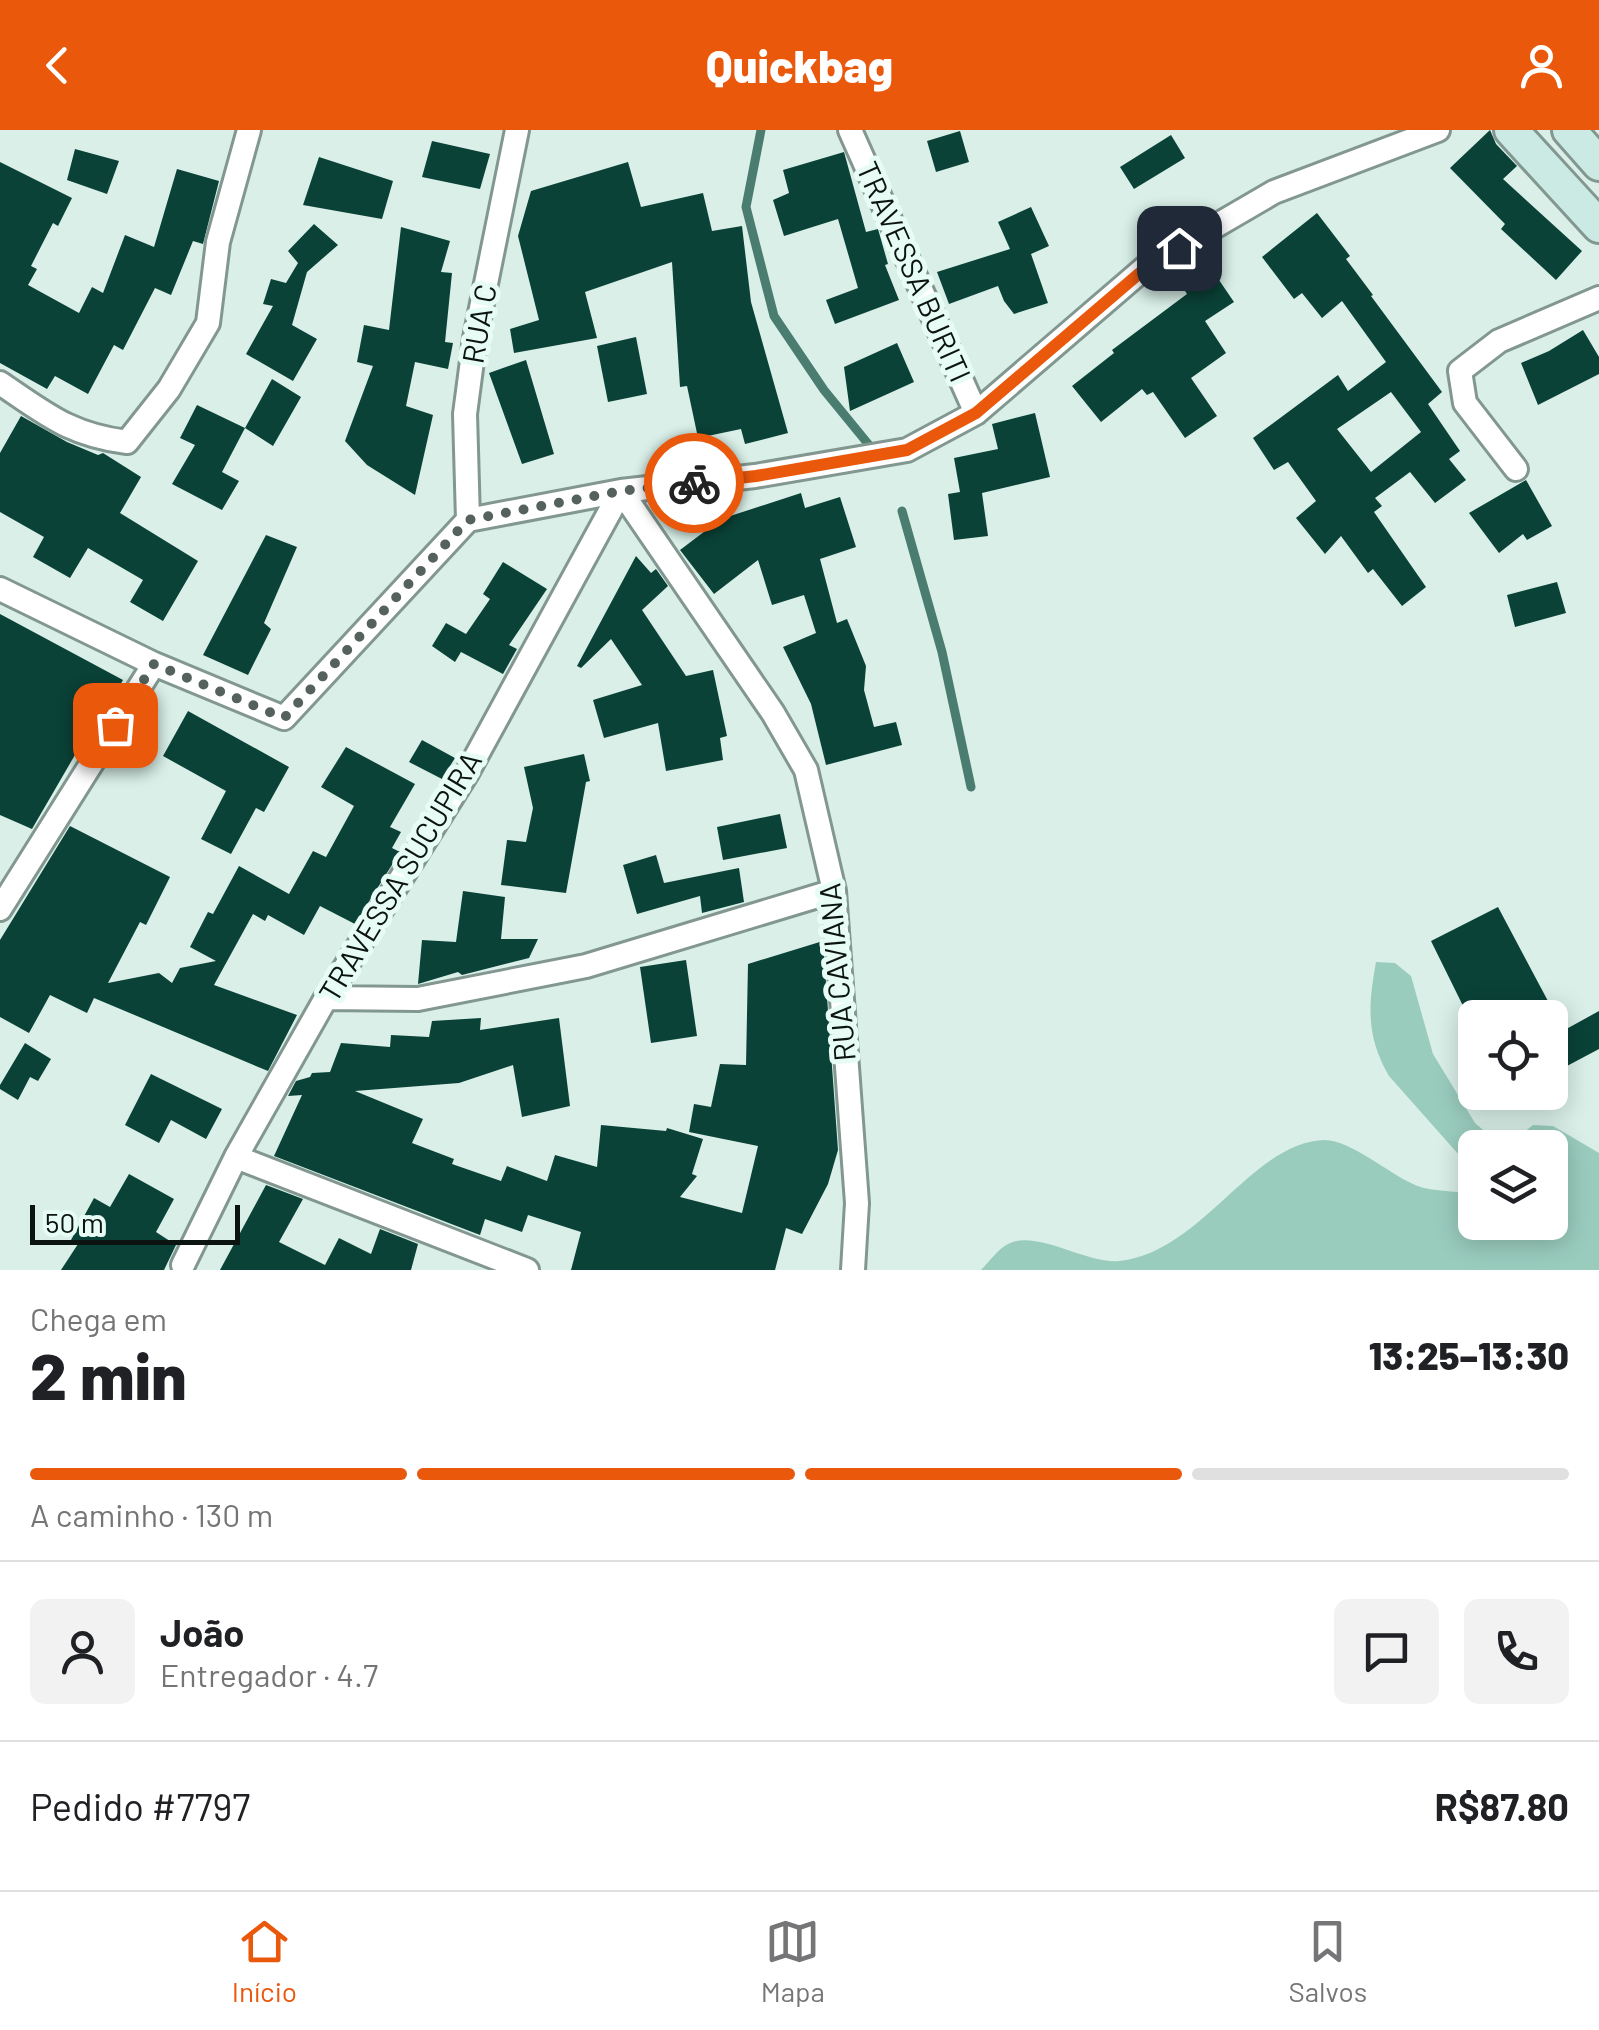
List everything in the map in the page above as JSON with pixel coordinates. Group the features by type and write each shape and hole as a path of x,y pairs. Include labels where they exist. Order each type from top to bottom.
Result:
{"main road":[{"path":"1511,130 1599,226"},
{"path":"1570,130 1599,164"}],"street":[{"path":"0,383 66,428 96,438 127,442 169,389 208,323 218,242 249,130"},
{"name":"RUA C","path":"468,520 466,414 470,376 516,130"},
{"name":"TRAVESSA BURITI","path":"850,130 976,413"},
{"path":"0,589 154,664 284,718 468,520 621,491 756,476 907,450 976,413 1148,266 1274,192 1438,130"},
{"path":"1516,469 1465,403 1460,372 1499,341 1599,298"},
{"name":"RUA CAVIANA","path":"621,491 773,713 806,770 834,891 857,1203 853,1270"},
{"name":"TRAVESSA SUCUPIRA","path":"183,1265 236,1157 326,998 466,773 621,491"},
{"path":"0,909 154,664"},
{"path":"326,998 418,999 570,969 834,891"},
{"path":"236,1157 527,1270"}],"green space":[{"path":"1376,962 1395,963 1411,976 1433,1054 1458,1095 1458,1110 1467,1110 1483,1130 1458,1130 1458,1154 1389,1076 1373,1034 1371,993"},
{"path":"1533,1125 1560,1130 1527,1130"},
{"path":"1568,1135 1599,1153 1599,1270 981,1270 1004,1246 1019,1241 1047,1244 1106,1261 1149,1254 1176,1239 1274,1158 1299,1145 1325,1140 1346,1145 1427,1188 1458,1191 1458,1240 1568,1240"}],"building":[{"path":"1490,130 1496,144 1517,166 1503,179 1582,251 1556,280 1501,229 1505,224 1450,168"},
{"path":"960,131 969,162 936,172 927,141"},
{"path":"1171,135 1185,158 1134,189 1120,167"},
{"path":"432,141 490,154 480,189 422,177"},
{"path":"75,149 119,161 107,194 67,180"},
{"path":"844,152 866,232 878,229 888,264 885,265 899,300 835,324 826,300 858,288 838,219 784,236 773,200 789,193 783,170"},
{"path":"319,157 393,181 382,219 303,205"},
{"path":"0,162 72,198 58,226 53,223 31,266 37,269 28,285 79,313 92,287 103,293 125,235 154,247 177,169 219,181 203,244 193,241 171,295 155,288 123,350 114,345 88,394 55,376 47,389 0,363"},
{"path":"628,162 641,207 703,193 712,231 742,226 751,302 788,433 745,444 741,429 698,438 687,386 680,387 672,262 585,292 597,338 514,353 510,329 539,320 518,236 531,191"},
{"path":"1031,207 1049,246 1031,254 1048,303 1014,314 998,286 949,304 937,272 1010,249 998,222"},
{"path":"1317,213 1350,256 1346,259 1371,296 1442,392 1428,404 1460,451 1449,459 1466,480 1435,503 1410,472 1375,498 1382,506 1374,512 1426,587 1402,606 1373,569 1368,573 1341,536 1325,554 1296,518 1316,501 1288,462 1274,470 1253,438 1338,375 1348,391 1386,362 1342,301 1322,318 1302,293 1294,299 1262,257","holes":["1391,392 1421,432 1371,472 1337,429"]},
{"path":"314,224 338,245 307,272 292,325 317,339 293,381 246,354 273,306 263,304 271,279 286,283 298,263 288,251"},
{"path":"401,227 450,241 441,272 452,273 445,342 453,343 448,369 415,362 406,406 433,415 415,495 367,465 345,441 373,366 357,362 364,325 389,330"},
{"path":"1206,261 1234,302 1205,321 1226,353 1191,378 1217,416 1185,438 1153,392 1147,395 1142,389 1101,422 1072,386 1114,353 1112,350 1187,294 1178,280"},
{"path":"1583,330 1599,357 1599,374 1538,405 1521,363"},
{"path":"636,337 647,394 608,402 597,346"},
{"path":"897,343 914,382 850,411 844,367"},
{"path":"526,360 554,454 522,464 489,373"},
{"path":"272,379 301,397 273,446 245,428"},
{"path":"197,405 245,428 222,472 239,481 222,510 172,484 195,445 180,438"},
{"path":"1035,413 1050,477 982,493 988,536 954,540 948,494 960,492 954,458 998,449 992,424"},
{"path":"21,416 67,442 98,455 103,453 141,477 120,513 198,561 163,621 130,602 143,580 88,548 70,578 33,557 44,537 0,512 0,453"},
{"path":"1526,480 1552,526 1527,540 1523,534 1499,553 1469,513"},
{"path":"801,493 805,508 840,497 856,547 820,559 837,623 847,619 866,666 864,690 874,727 896,722 902,745 826,765 811,704 783,647 816,633 804,595 772,605 758,560 714,594 680,550 721,519"},
{"path":"266,535 297,547 264,623 271,629 248,675 203,655"},
{"path":"636,556 651,573 656,569 668,586 642,610 686,676 713,670 727,736 720,738 723,760 666,771 658,723 604,738 593,700 642,685 611,639 581,668 577,666"},
{"path":"503,562 547,589 509,645 517,649 503,674 461,652 455,662 432,646 446,623 466,634 490,599 483,594"},
{"path":"1557,582 1566,613 1515,627 1507,595"},
{"path":"0,614 123,680 32,829 0,815"},
{"path":"188,711 289,767 264,812 256,808 231,854 201,839 226,791 163,756"},
{"path":"422,740 455,758 442,779 409,762"},
{"path":"346,747 415,784 390,827 401,832 392,848 400,852 355,924 320,906 304,935 268,915 265,921 253,914 214,985 297,1015 268,1071 94,998 87,1013 50,995 29,1033 0,1017 0,940 70,826 170,877 146,925 140,922 108,983 159,973 172,983 180,968 216,961 190,947 239,866 289,894 313,851 326,857 354,806 321,787"},
{"path":"584,754 590,781 586,782 566,893 501,885 507,840 526,842 533,808 524,767"},
{"path":"780,814 787,848 723,860 717,827"},
{"path":"656,855 664,883 739,868 744,902 702,913 700,896 637,914 623,865"},
{"path":"463,891 505,897 501,939 538,939 529,958 418,984 422,940 456,942"},
{"path":"1498,907 1547,1000 1460,1000 1431,941"},
{"path":"823,941 838,1150 828,1184 802,1234 786,1228 775,1270 571,1270 581,1232 528,1215 522,1232 485,1219 480,1235 274,1156 302,1095 288,1096 296,1081 312,1073 330,1072 341,1043 390,1047 391,1035 429,1037 432,1021 481,1018 480,1030 559,1018 570,1106 522,1117 513,1065 459,1083 355,1091 423,1119 412,1143 454,1159 452,1164 501,1181 507,1166 547,1181 555,1155 597,1167 601,1125 666,1131 667,1128 703,1139 692,1174 697,1176 680,1197 742,1213 758,1146 689,1132 694,1104 711,1107 720,1064 746,1065 748,964"},
{"path":"686,960 697,1036 651,1043 640,967"},
{"path":"1599,1011 1599,1049 1568,1065 1568,1028"},
{"path":"25,1043 51,1059 38,1081 30,1077 18,1100 0,1089 0,1085"},
{"path":"151,1074 222,1109 206,1139 171,1120 159,1143 125,1125"},
{"path":"129,1174 174,1199 156,1232 176,1245 164,1270 61,1270 78,1244 71,1240 94,1198 110,1207"},
{"path":"266,1185 303,1199 279,1242 325,1265 339,1238 371,1254 380,1229 418,1244 411,1270 220,1270"}],"waterway":[{"path":"761,130 746,207 774,316 824,390 869,445"},
{"path":"902,511 942,652 971,787"}],"way so far":[{"path":"115,725 154,664 284,718 468,520 621,491 694,483"}],"route":[{"path":"694,483 907,450 976,413 1148,266 1179,248"}]}
